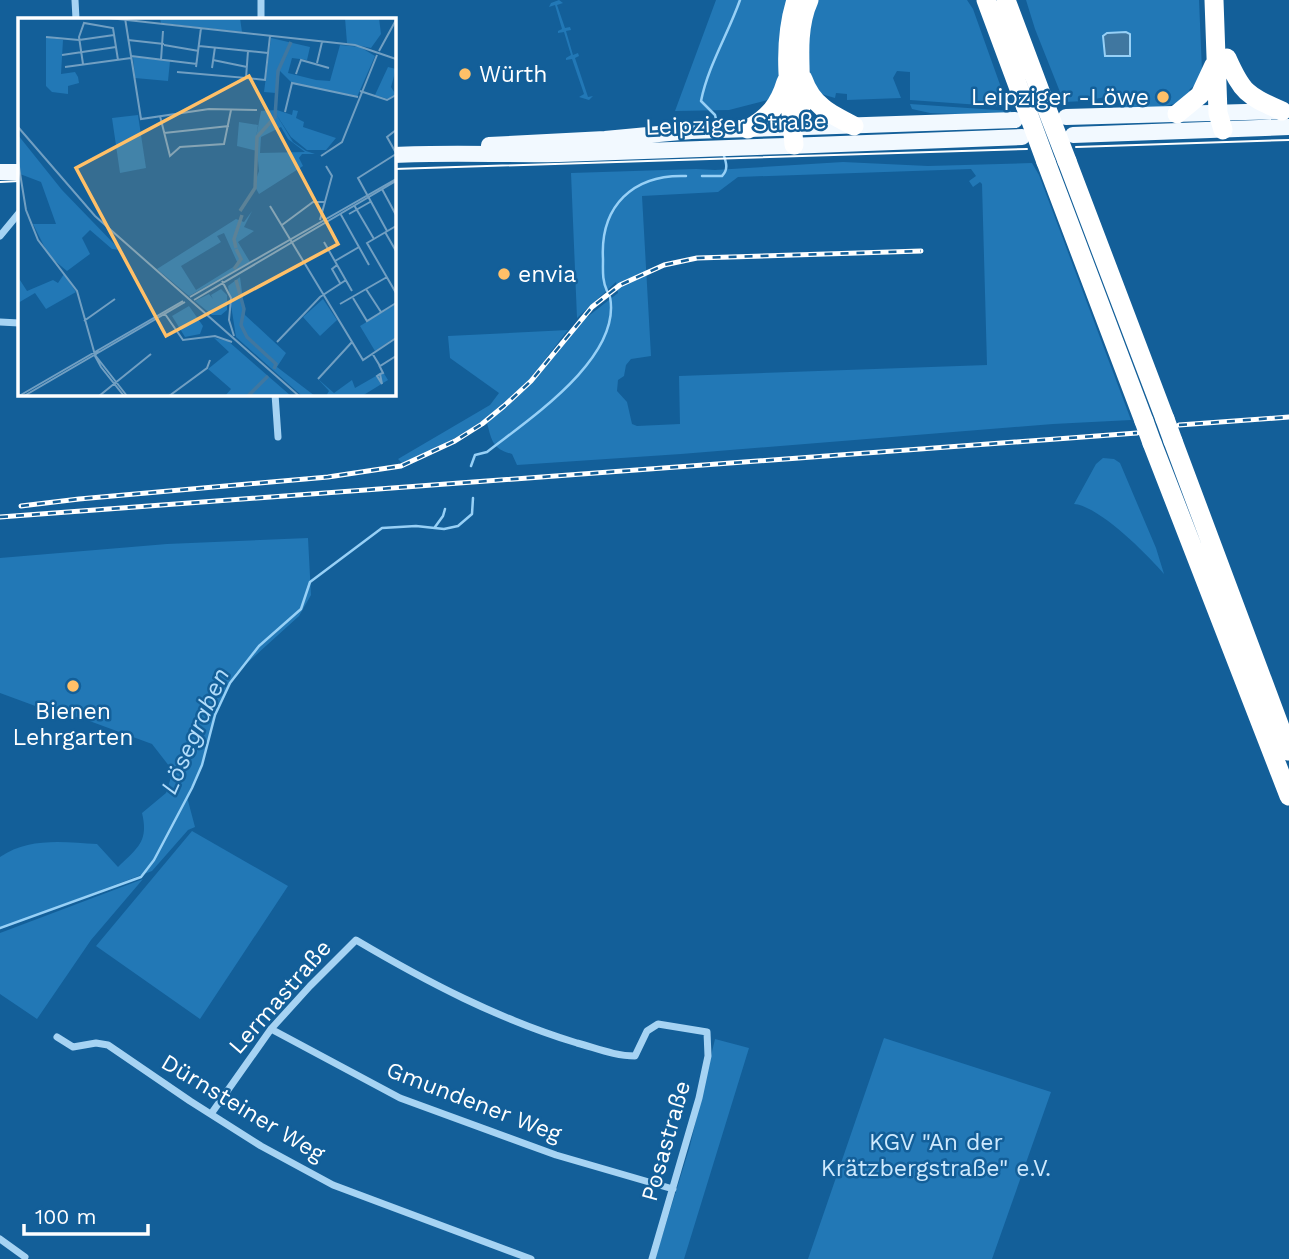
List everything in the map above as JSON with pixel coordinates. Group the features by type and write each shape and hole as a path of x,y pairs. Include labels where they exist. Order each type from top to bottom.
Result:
{"highway":[{"path":"796,0 788,30 795,76 797,136"},
{"path":"739,129 761,122 775,109 795,76 802,20 809,0"},
{"path":"1214,0 1222,59 1243,90 1287,116"},
{"path":"1223,119 1222,59 1226,0"},
{"path":"985,4 1020,113 1046,162 1289,796"},
{"path":"1011,6 1045,104 1289,751"},
{"path":"1177,114 1202,92 1222,59"},
{"path":"795,76 817,104 854,126"}],"main road":[{"path":"797,136 854,126 1020,113"},
{"path":"1066,117 1177,114 1223,119 1287,116"},
{"path":"1073,135 1194,130 1223,119"},
{"name":"Leipziger Straße","path":"452,152 472,147 739,129 797,136 1022,137"},
{"name":"Leipziger Straße","path":"396,155 712,148 797,136"},
{"path":"0,172 18,172"}],"street":[{"path":"75,0 76,18"},
{"path":"261,0 261,18"},
{"path":"0,236 18,214"},
{"path":"0,322 18,323"},
{"path":"275,396 278,437"},
{"name":"Lermastraße","path":"211,1114 271,1029 356,940 458,997 556,1036 620,1056 635,1056 647,1031 658,1024 707,1032"},
{"name":"Gmundener Weg","path":"271,1029 400,1098 556,1155 673,1189"},
{"name":"Posastraße","path":"652,1259 701,1088 708,1056 707,1032"},
{"name":"Dürnsteiner Weg","path":"57,1037 73,1047 96,1043 108,1045 261,1146 333,1185 531,1259"},
{"path":"0,1239 26,1258"}],"green space":[{"path":"559,0 563,3 557,5 565,28 570,27 571,30 566,31 573,55 578,53 579,56 575,58 588,97 593,96 589,100 579,97 584,94 572,59 566,60 571,55 564,32 558,33 562,29 555,5 549,7 551,3"},
{"path":"716,0 791,0 776,98 729,110 675,111"},
{"path":"818,0 967,0 973,9 1008,107 910,100 910,72 897,71 893,78 901,98 847,100 847,94 836,93 835,98 821,94 814,84 808,60 811,23"},
{"path":"1026,0 1199,0 1202,71 1197,83 1189,90 1193,95 1167,106 1151,108 1122,108 1115,95 1064,102"},
{"path":"910,104 1011,111 1012,116 930,113 912,109"},
{"path":"843,162 928,166 1032,163 1039,175 1131,420 517,465 512,454 494,444 487,423 518,396 582,321 618,293 616,282 577,318 571,173 715,170","holes":["971,169 976,176 969,181 973,187 980,182 982,184 987,365 679,376 680,424 632,424 627,402 617,391 618,380 624,376 626,365 631,359 651,356 642,196 718,192 738,177"]},
{"path":"568,330 528,381 488,417 432,450 402,463 398,459 490,405 499,393 450,358 448,336"},
{"path":"1103,458 1114,459 1120,463 1156,548 1164,574 1109,522 1074,504 1096,464"},
{"path":"308,538 311,595 299,616 236,673 223,696 214,717 200,768 187,797 195,827 188,830 152,871 0,928 0,857 23,846 35,844 97,844 118,867 140,844 144,831 142,813 166,793 173,771 152,744 0,693 0,558 167,544"},
{"path":"192,831 288,886 200,1019 96,946"},
{"path":"143,879 91,940 37,1019 0,994 0,933"},
{"name":"KGV \"An der Krätzbergstraße\" e.V.","path":"884,1038 1051,1092 992,1259 808,1259"},
{"path":"715,1039 749,1048 684,1259 655,1259 690,1146"}],"shaded area":[{"path":"1107,33 1130,34 1130,56 1105,56 1103,36"}],"waterway":[{"name":"Lösegraben","path":"717,123 715,115 701,101 708,75 740,0"},
{"name":"Lösegraben","path":"702,176 722,176 726,168 723,153"},
{"name":"Lösegraben","path":"607,291 603,275 604,240 607,223 614,209 623,197 636,187 667,177 686,176"},
{"name":"Lösegraben","path":"471,466 475,455 487,452 548,405 587,364 602,342 610,320 610,297"},
{"name":"Lösegraben","path":"0,928 141,877 154,860 192,788 202,765 215,715 230,683 259,646 301,609 310,582 382,528 416,526 444,529 458,526 472,514 473,498"},
{"path":"435,527 445,509"}],"tram line":[{"path":"1076,147 1289,140"},
{"path":"396,169 1027,149"},
{"path":"0,182 18,181"}],"railway":[{"path":"21,506 328,477 401,466 455,441 482,424 531,381 592,307 620,285 664,265 697,258 921,251"},
{"path":"1179,425 1289,417"},
{"path":"0,517 1137,433"}],"place":[{"name":"Würth","path":"465,74"},
{"name":"Leipziger -Löwe","path":"1163,97"},
{"name":"envia","path":"504,274"},
{"name":"Bienen Lehrgarten","path":"73,686"}]}
